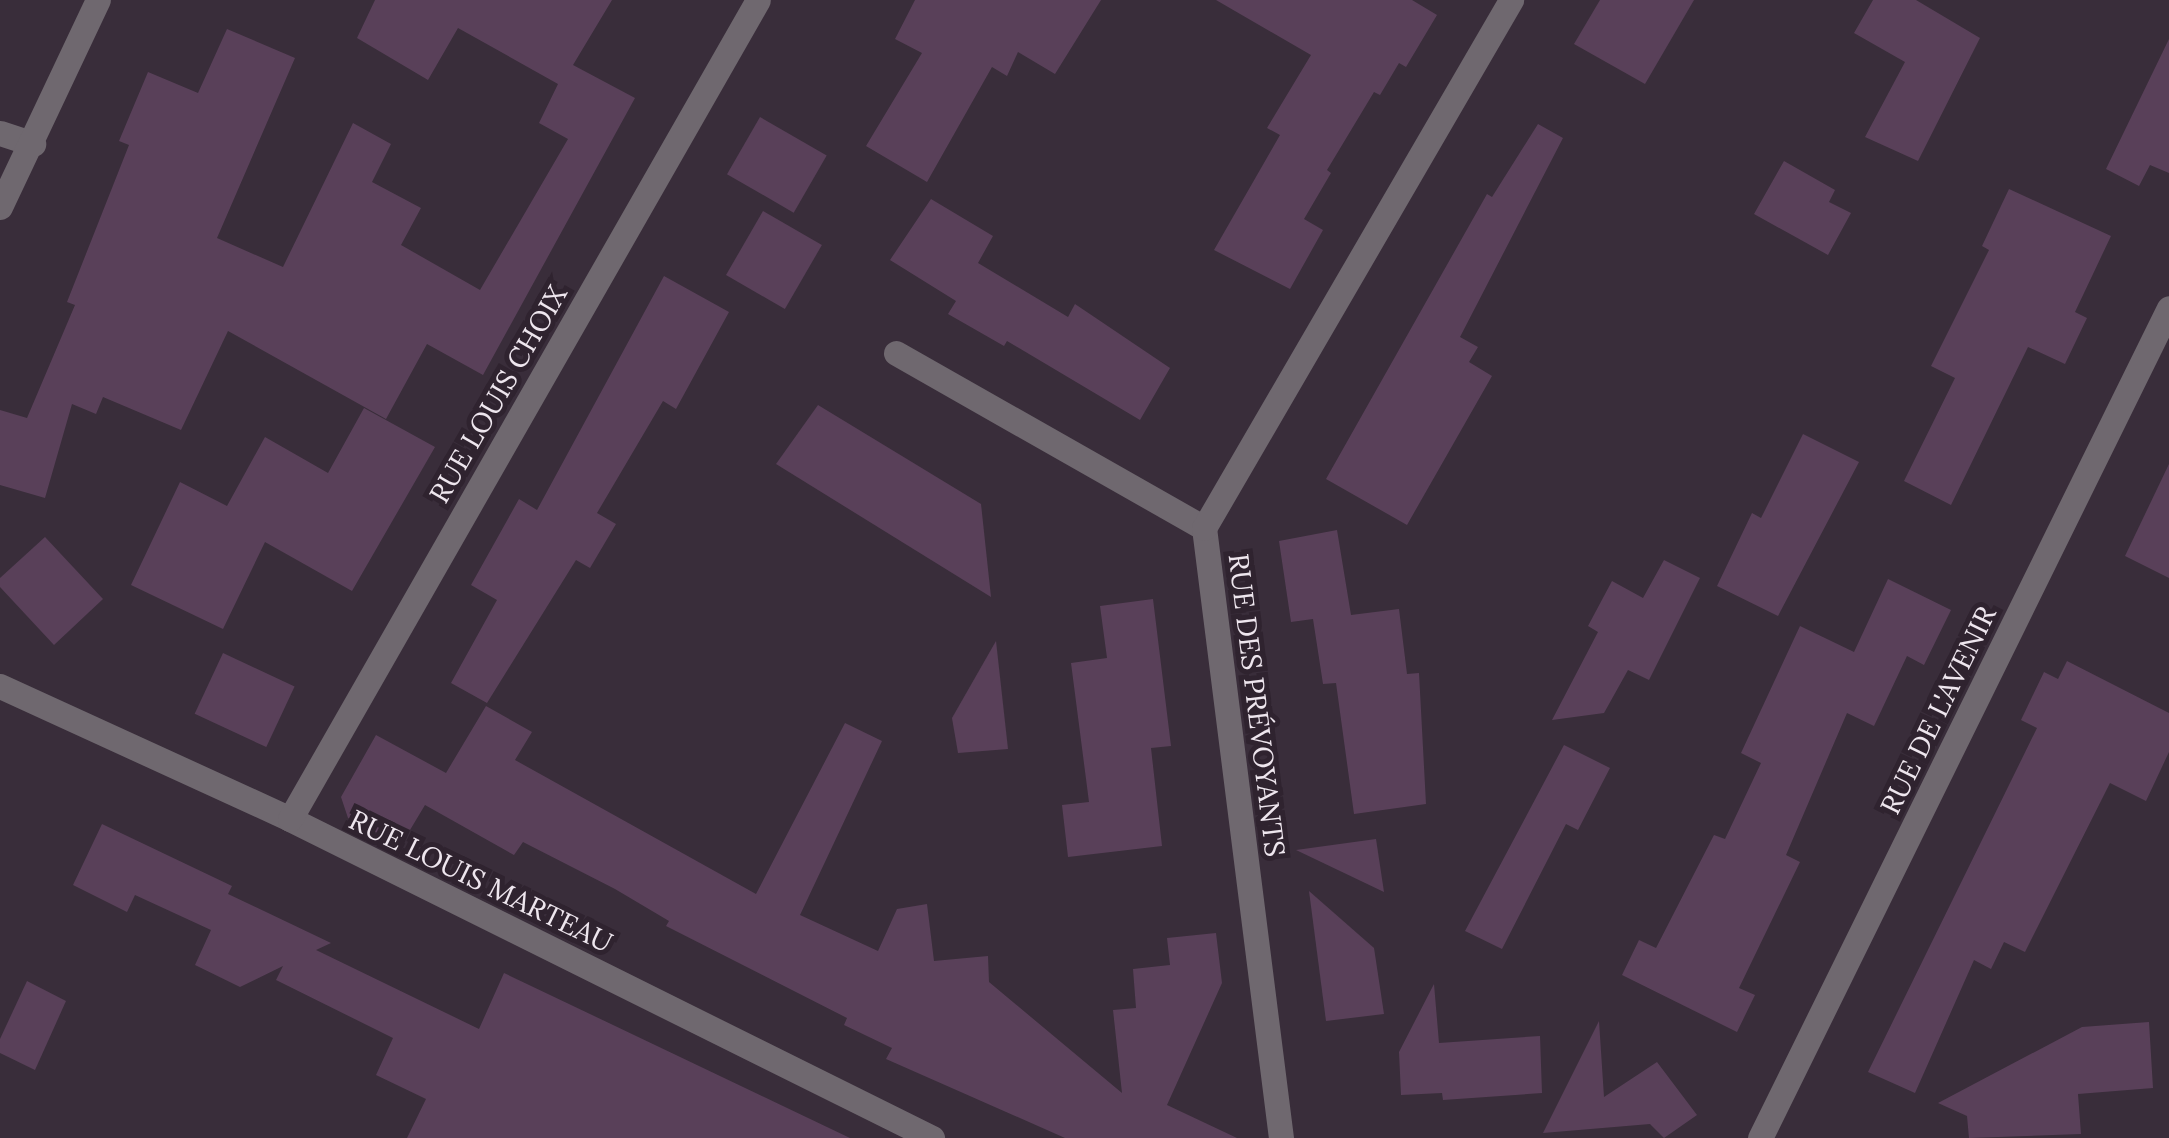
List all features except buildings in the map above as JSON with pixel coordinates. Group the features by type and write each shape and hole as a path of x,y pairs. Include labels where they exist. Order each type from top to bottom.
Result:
{"street":[{"path":"0,206 34,144 98,0"},
{"name":"RUE LOUIS CHOIX","path":"290,818 758,0"},
{"name":"RUE DES PRÉVOYANTS","path":"1282,1138 1204,528 1510,0"},
{"path":"0,133 34,144"},
{"name":"RUE DE L'AVENIR","path":"1760,1138 2169,308"},
{"path":"896,353 1204,528"},
{"name":"RUE LOUIS MARTEAU","path":"0,686 290,818 932,1138"}]}
